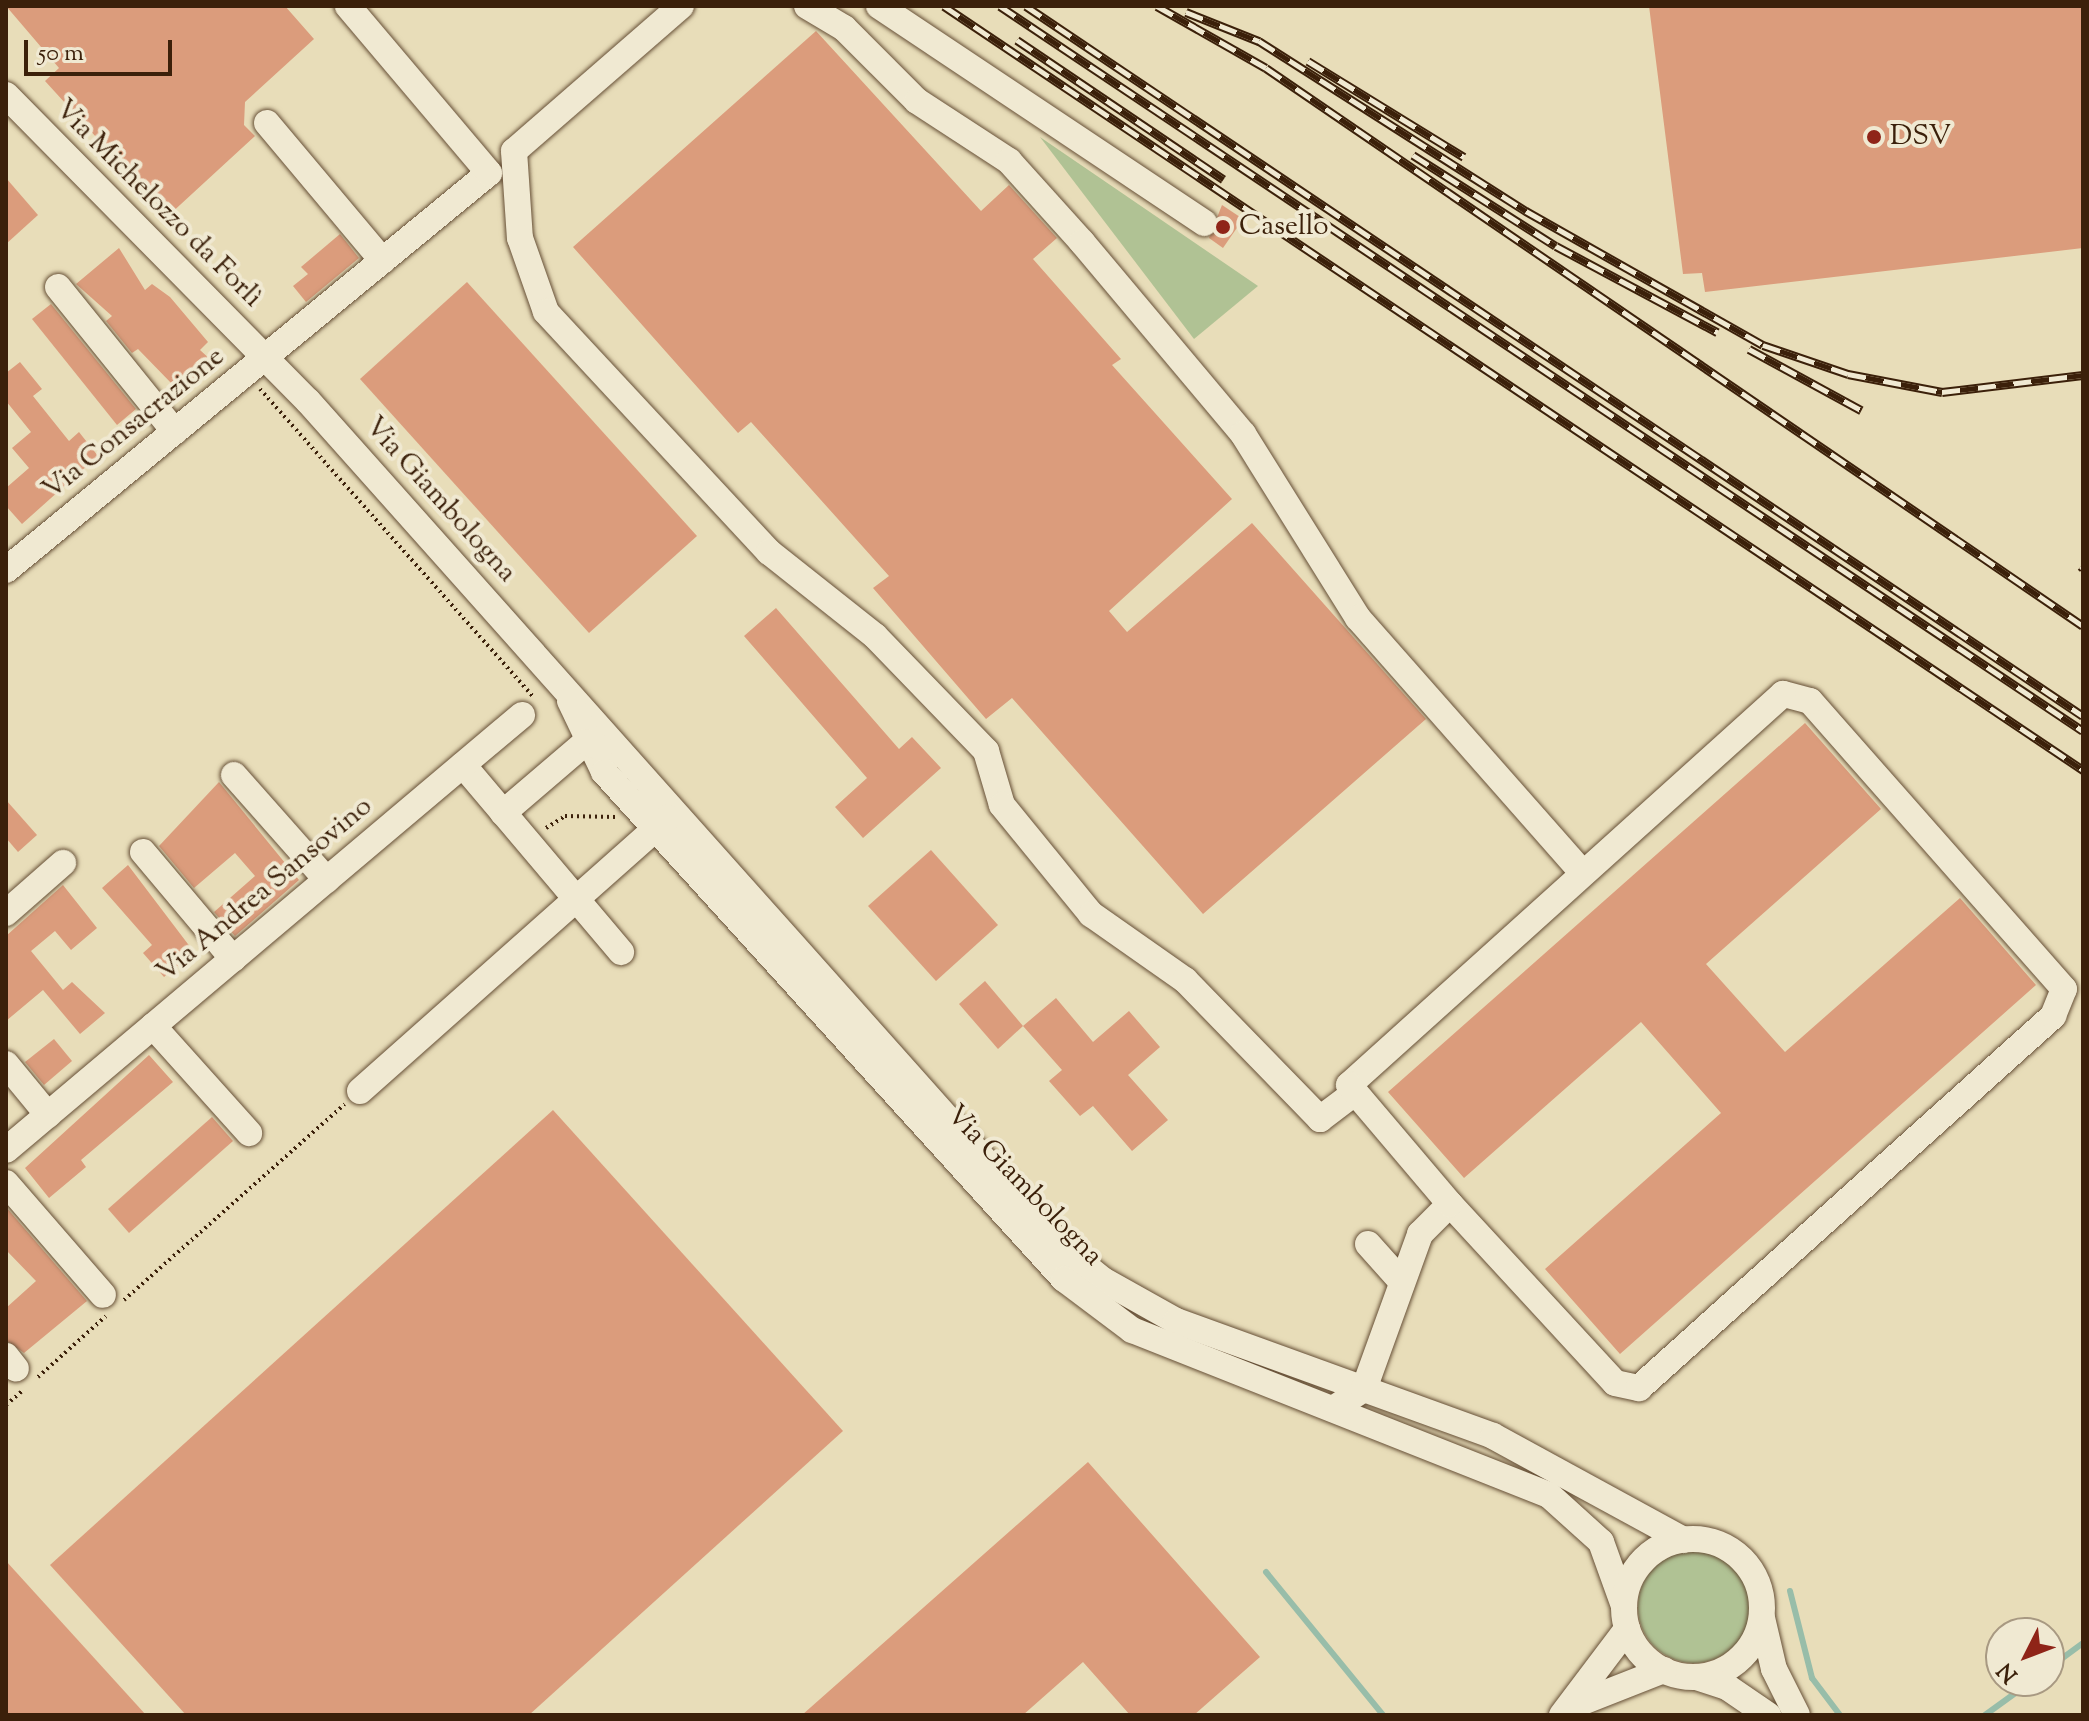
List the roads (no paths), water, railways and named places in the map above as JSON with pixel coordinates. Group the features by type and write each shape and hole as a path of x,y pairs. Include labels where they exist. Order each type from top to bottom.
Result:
{"street":[{"path":"681,6 514,151 520,238 546,312 769,552 845,608 986,751 1002,805 1091,914 1185,980 1320,1119 1352,1095 1355,1080 1773,701 1797,694 2058,977 2063,999 2053,1016 1639,1388 1615,1383 1352,1095"},
{"path":"807,6 844,28 917,101 1009,161 1082,242 1243,434 1358,618 1583,873"},
{"path":"879,6 1204,223"},
{"name":"Via Consacrazione","path":"9,562 175,432 489,173 360,10"},
{"name":"Via Michelozzo da Forlì","path":"6,95 266,358"},
{"path":"267,123 383,261"},
{"path":"58,287 175,432"},
{"name":"Via Giambologna","path":"266,358 564,686 1061,1246 1103,1280 1176,1321 1364,1389 1554,1463 1628,1515 1684,1540"},
{"name":"Via Giambologna","path":"564,686 586,742 775,950 1039,1256 1093,1304 1181,1352 1549,1495 1601,1542 1626,1617"},
{"name":"Via Andrea Sansovino","path":"6,1150 522,715"},
{"path":"503,813 586,742"},
{"path":"463,765 621,952"},
{"path":"234,775 327,880"},
{"path":"360,1091 661,823"},
{"path":"143,852 233,959"},
{"path":"6,913 63,863"},
{"name":"Via Giambologna","path":"775,950 874,1049 915,1080"},
{"path":"153,1026 249,1133"},
{"path":"6,1064 48,1115"},
{"path":"6,1183 103,1295"},
{"path":"1333,1409 1364,1389 1420,1234 1450,1204"},
{"path":"1368,1244 1402,1282"},
{"path":"1566,1711 1626,1617 1642,1562 1684,1540 1717,1544 1743,1561 1759,1589 1761,1616 1774,1669 1797,1715"},
{"path":"1696,1677 1737,1662 1761,1616"},
{"path":"1626,1617 1640,1652 1664,1670 1727,1687 1768,1715"},
{"path":"1566,1711 1664,1670"}],"waterway":[{"path":"1266,1572 1383,1715"},
{"path":"1790,1591 1812,1678 1840,1715"},
{"path":"2065,1656 2083,1643"},
{"path":"1985,1715 2010,1697"}],"railway":[{"path":"944,6 2083,770"},
{"path":"1000,6 2083,731"},
{"path":"1026,6 2083,716"},
{"path":"1157,6 1266,68 2083,626"},
{"path":"1186,12 1259,41 1526,211 1763,345 1848,374 1942,392 2083,375"},
{"path":"1017,40 1223,179"},
{"path":"1308,61 1464,157"},
{"path":"1413,155 1556,246 1717,332"},
{"path":"1749,349 1861,410"}],"place":[{"name":"DSV","path":"1874,137"},
{"name":"Casello","path":"1223,227"}]}
